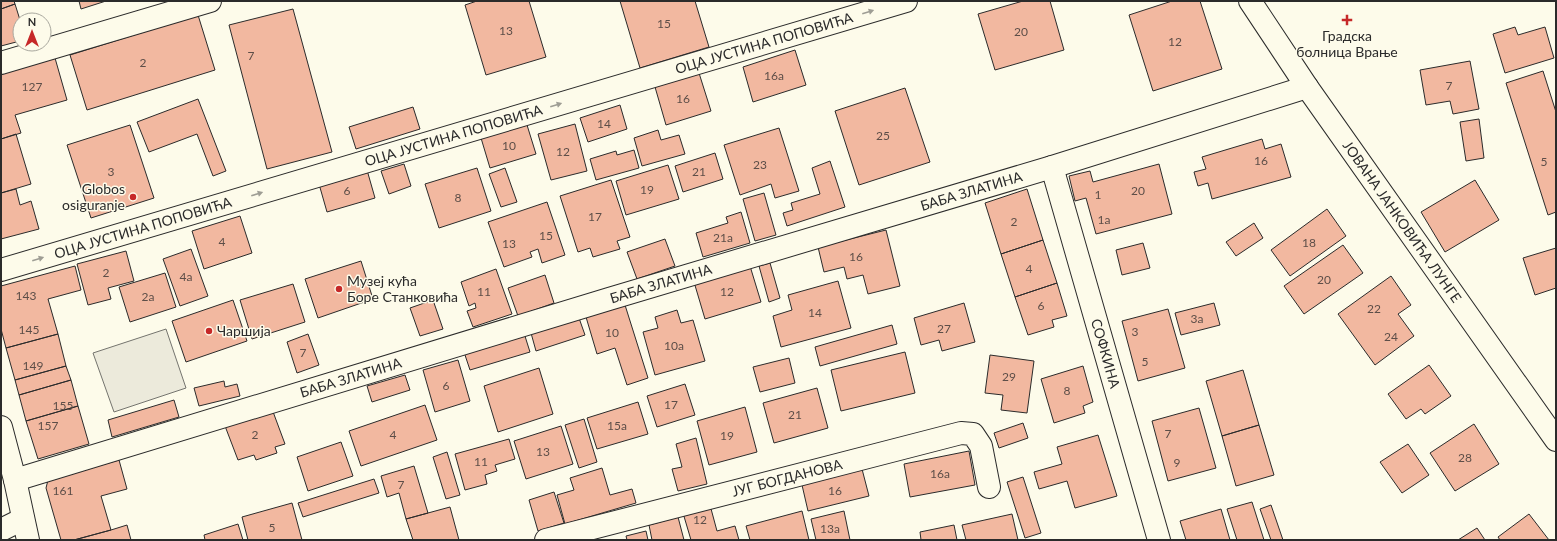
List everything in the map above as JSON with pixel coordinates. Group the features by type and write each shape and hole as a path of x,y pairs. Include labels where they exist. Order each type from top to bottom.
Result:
{"street":[{"path":"1,63 210,1"},
{"name":"ОЦА ЈУСТИНА ПОПОВИЋА","path":"1,270 906,1"},
{"name":"ЈОВАНА ЈАНКОВИЋА ЛУНГЕ","path":"1250,1 1307,87 1556,440"},
{"name":"БАБА ЗЛАТИНА","path":"15,480 609,299 1052,167 1307,87"},
{"name":"СОФКИНА","path":"1052,167 1159,540"},
{"path":"1,427 15,480 28,540"},
{"name":"ЈУГ БОГДАНОВА","path":"546,540 961,433 973,434 981,446 989,487"},
{"path":"1,530 23,519"}],"shaded area":[{"path":"166,329 186,388 114,412 93,353"}],"building":[{"path":"1,1 14,1 15,4 1,9"},
{"path":"79,1 106,1 81,9"},
{"path":"477,1 529,1 546,57 486,75 465,5"},
{"path":"620,1 695,1 709,47 640,68"},
{"path":"1023,1 1050,1 1064,50 995,70 978,14"},
{"path":"1172,1 1200,1 1222,69 1153,91 1129,15"},
{"path":"15,4 18,12 12,12 12,43 1,46 1,9"},
{"path":"293,9 332,152 267,169 229,25"},
{"path":"198,15 215,70 87,110 70,55"},
{"path":"1515,27 1518,35 1545,27 1554,58 1505,73 1493,34"},
{"path":"795,50 806,85 753,102 743,67"},
{"path":"55,58 67,100 15,115 21,133 1,139 1,73"},
{"path":"1470,61 1479,109 1453,114 1450,101 1426,105 1420,70"},
{"path":"1543,71 1556,112 1556,212 1548,215 1506,83"},
{"path":"699,73 711,111 666,125 655,87"},
{"path":"905,88 930,162 859,185 835,111"},
{"path":"198,99 226,171 213,176 197,134 149,152 137,122"},
{"path":"620,105 627,129 588,142 580,118"},
{"path":"413,107 420,129 356,149 349,127"},
{"path":"1479,119 1484,158 1466,161 1460,122"},
{"path":"575,124 587,171 551,180 538,134"},
{"path":"130,125 154,198 91,218 67,145"},
{"path":"527,125 536,154 490,168 481,138"},
{"path":"779,128 799,191 775,198 771,184 740,195 724,145"},
{"path":"658,130 661,140 679,135 685,154 642,166 634,138"},
{"path":"16,134 31,184 1,193 1,139"},
{"path":"1262,139 1265,149 1281,144 1291,177 1212,199 1208,183 1198,186 1194,172 1206,169 1202,157"},
{"path":"634,150 639,168 596,180 590,159 616,151 617,155"},
{"path":"715,153 723,179 683,192 675,166"},
{"path":"830,161 845,207 787,226 783,213 793,210 791,203 820,194 812,168"},
{"path":"404,164 411,186 389,194 381,171"},
{"path":"1159,164 1172,214 1096,234 1086,198 1075,201 1069,176 1090,171 1093,182"},
{"path":"668,165 679,199 626,215 616,181"},
{"path":"477,168 491,211 439,228 425,184"},
{"path":"505,168 517,202 501,207 489,174"},
{"path":"367,170 375,198 327,212 319,184"},
{"path":"611,180 630,237 617,241 620,249 593,257 590,248 578,252 560,196"},
{"path":"1475,180 1499,220 1445,252 1421,212"},
{"path":"16,189 20,205 31,201 39,229 1,239 1,193"},
{"path":"1027,189 1043,240 1001,254 985,203"},
{"path":"764,193 776,235 755,241 743,199"},
{"path":"547,202 565,255 542,263 538,249 530,252 532,257 504,267 488,222"},
{"path":"1327,209 1346,236 1290,276 1271,250"},
{"path":"741,212 750,243 703,257 696,233 728,223 726,217"},
{"path":"240,216 252,253 204,269 192,231"},
{"path":"1254,223 1263,238 1236,256 1226,242"},
{"path":"886,230 900,286 868,294 863,275 847,279 844,267 824,272 818,247"},
{"path":"665,239 675,266 637,279 627,252"},
{"path":"1043,240 1057,283 1015,297 1001,254"},
{"path":"1143,243 1150,268 1122,275 1116,250"},
{"path":"1343,245 1363,273 1304,314 1284,286"},
{"path":"1556,248 1556,288 1535,295 1523,258"},
{"path":"191,249 208,296 180,306 163,259"},
{"path":"126,251 134,281 108,288 111,299 88,305 77,264"},
{"name":"Музеј кућа Боре Станковића","path":"361,261 373,299 318,318 305,279"},
{"path":"770,263 780,298 769,302 759,266"},
{"path":"75,266 81,290 48,299 58,334 6,348 1,329 1,286"},
{"path":"750,266 761,302 705,319 694,282"},
{"path":"496,269 512,314 473,327 467,311 476,308 475,303 469,306 461,282"},
{"path":"165,273 176,307 130,322 119,287"},
{"path":"545,275 554,303 518,316 508,288"},
{"path":"1391,276 1411,305 1398,314 1414,336 1375,365 1338,314"},
{"path":"838,281 851,328 781,347 773,316 792,310 788,295"},
{"path":"1057,283 1067,316 1052,320 1054,327 1028,335 1015,297"},
{"path":"293,284 305,322 252,339 240,300"},
{"name":"Чаршија","path":"233,300 247,341 186,362 172,321"},
{"path":"433,300 443,329 420,336 410,308"},
{"path":"964,303 975,342 942,351 939,340 921,345 914,318"},
{"path":"1214,303 1220,325 1181,335 1175,313"},
{"path":"625,305 648,378 627,385 615,348 597,354 586,317"},
{"path":"1168,309 1185,368 1138,381 1122,321"},
{"path":"677,310 681,323 693,320 705,361 655,375 643,332 658,328 655,317"},
{"path":"579,318 585,335 536,351 531,333"},
{"path":"892,325 897,344 820,366 815,347"},
{"path":"524,333 530,352 470,370 464,352"},
{"path":"58,334 66,366 15,380 6,348"},
{"path":"308,334 319,365 297,373 287,342"},
{"path":"905,352 915,393 841,411 831,370"},
{"path":"990,355 1034,361 1027,413 1001,410 1003,395 985,393"},
{"path":"789,358 795,383 760,392 753,367"},
{"path":"458,360 470,401 435,412 423,370"},
{"path":"1429,365 1451,396 1425,414 1421,409 1406,419 1388,394"},
{"path":"66,366 71,380 19,395 15,380"},
{"path":"1083,366 1093,402 1083,406 1085,413 1054,423 1041,379"},
{"path":"539,368 553,414 498,432 484,386"},
{"path":"1243,370 1259,425 1222,436 1206,381"},
{"path":"405,375 410,390 372,402 367,386"},
{"path":"71,380 78,406 26,421 19,395"},
{"path":"224,381 225,387 237,384 240,396 199,406 194,388"},
{"path":"685,384 695,415 657,427 647,396"},
{"path":"817,388 828,428 774,443 763,403"},
{"path":"174,400 179,417 112,437 108,420"},
{"path":"638,402 648,434 597,449 587,418"},
{"path":"425,405 437,440 361,466 349,431"},
{"path":"78,406 89,444 38,459 26,421"},
{"path":"745,407 757,452 709,465 697,421"},
{"path":"1199,408 1216,468 1168,481 1152,421"},
{"path":"272,409 285,444 275,447 277,453 256,460 254,455 238,460 225,426"},
{"path":"584,419 597,462 579,468 565,425"},
{"path":"1023,423 1028,438 999,448 994,433"},
{"path":"1474,424 1499,464 1455,491 1430,453"},
{"path":"1259,425 1274,475 1236,486 1222,436"},
{"path":"561,426 573,464 526,479 514,441"},
{"path":"1098,435 1117,496 1075,508 1067,481 1039,489 1034,472 1062,464 1057,447"},
{"path":"696,438 707,484 678,491 672,469 682,467 676,444"},
{"path":"509,439 515,459 495,465 497,471 485,475 487,484 465,490 455,454"},
{"path":"341,442 353,476 308,491 297,457"},
{"path":"1408,444 1429,475 1402,493 1380,462"},
{"path":"969,451 975,485 910,497 904,464"},
{"path":"447,452 460,495 446,499 433,457"},
{"path":"119,460 127,489 101,496 111,530 74,540 61,540 46,488 48,480"},
{"path":"414,466 428,513 406,519 399,493 387,497 381,476"},
{"path":"602,468 610,495 632,489 636,503 565,524 557,495 574,490 570,478"},
{"path":"862,469 869,496 808,511 802,485"},
{"path":"1023,477 1041,533 1025,538 1007,482"},
{"path":"374,479 379,493 303,517 298,503"},
{"path":"554,492 564,523 538,531 529,500"},
{"path":"1252,502 1264,540 1237,540 1227,509"},
{"path":"292,503 302,540 248,540 242,517"},
{"path":"710,505 717,531 735,526 739,540 691,540 683,513"},
{"path":"1271,505 1283,540 1271,540 1260,509"},
{"path":"450,507 459,540 413,540 406,519"},
{"path":"1221,509 1230,540 1186,540 1180,521"},
{"path":"802,511 809,540 750,540 746,526"},
{"path":"844,511 850,540 816,540 811,519"},
{"path":"1012,514 1018,540 966,540 962,525"},
{"path":"1529,514 1549,540 1500,540 1498,537"},
{"path":"678,517 684,540 652,540 649,525"},
{"path":"238,524 243,540 205,540 204,535"},
{"path":"127,525 131,540 74,540 111,530"},
{"path":"954,525 957,540 921,540 920,532"},
{"path":"1477,528 1485,540 1458,540"},
{"path":"646,531 648,540 627,540 626,536"}],"place":[{"name":"Градска болница Врање","path":"1347,20"},
{"name":"Globos osiguranje","path":"133,197"},
{"name":"Музеј кућа Боре Станковића","path":"339,289"},
{"name":"Чаршија","path":"209,331"}]}
